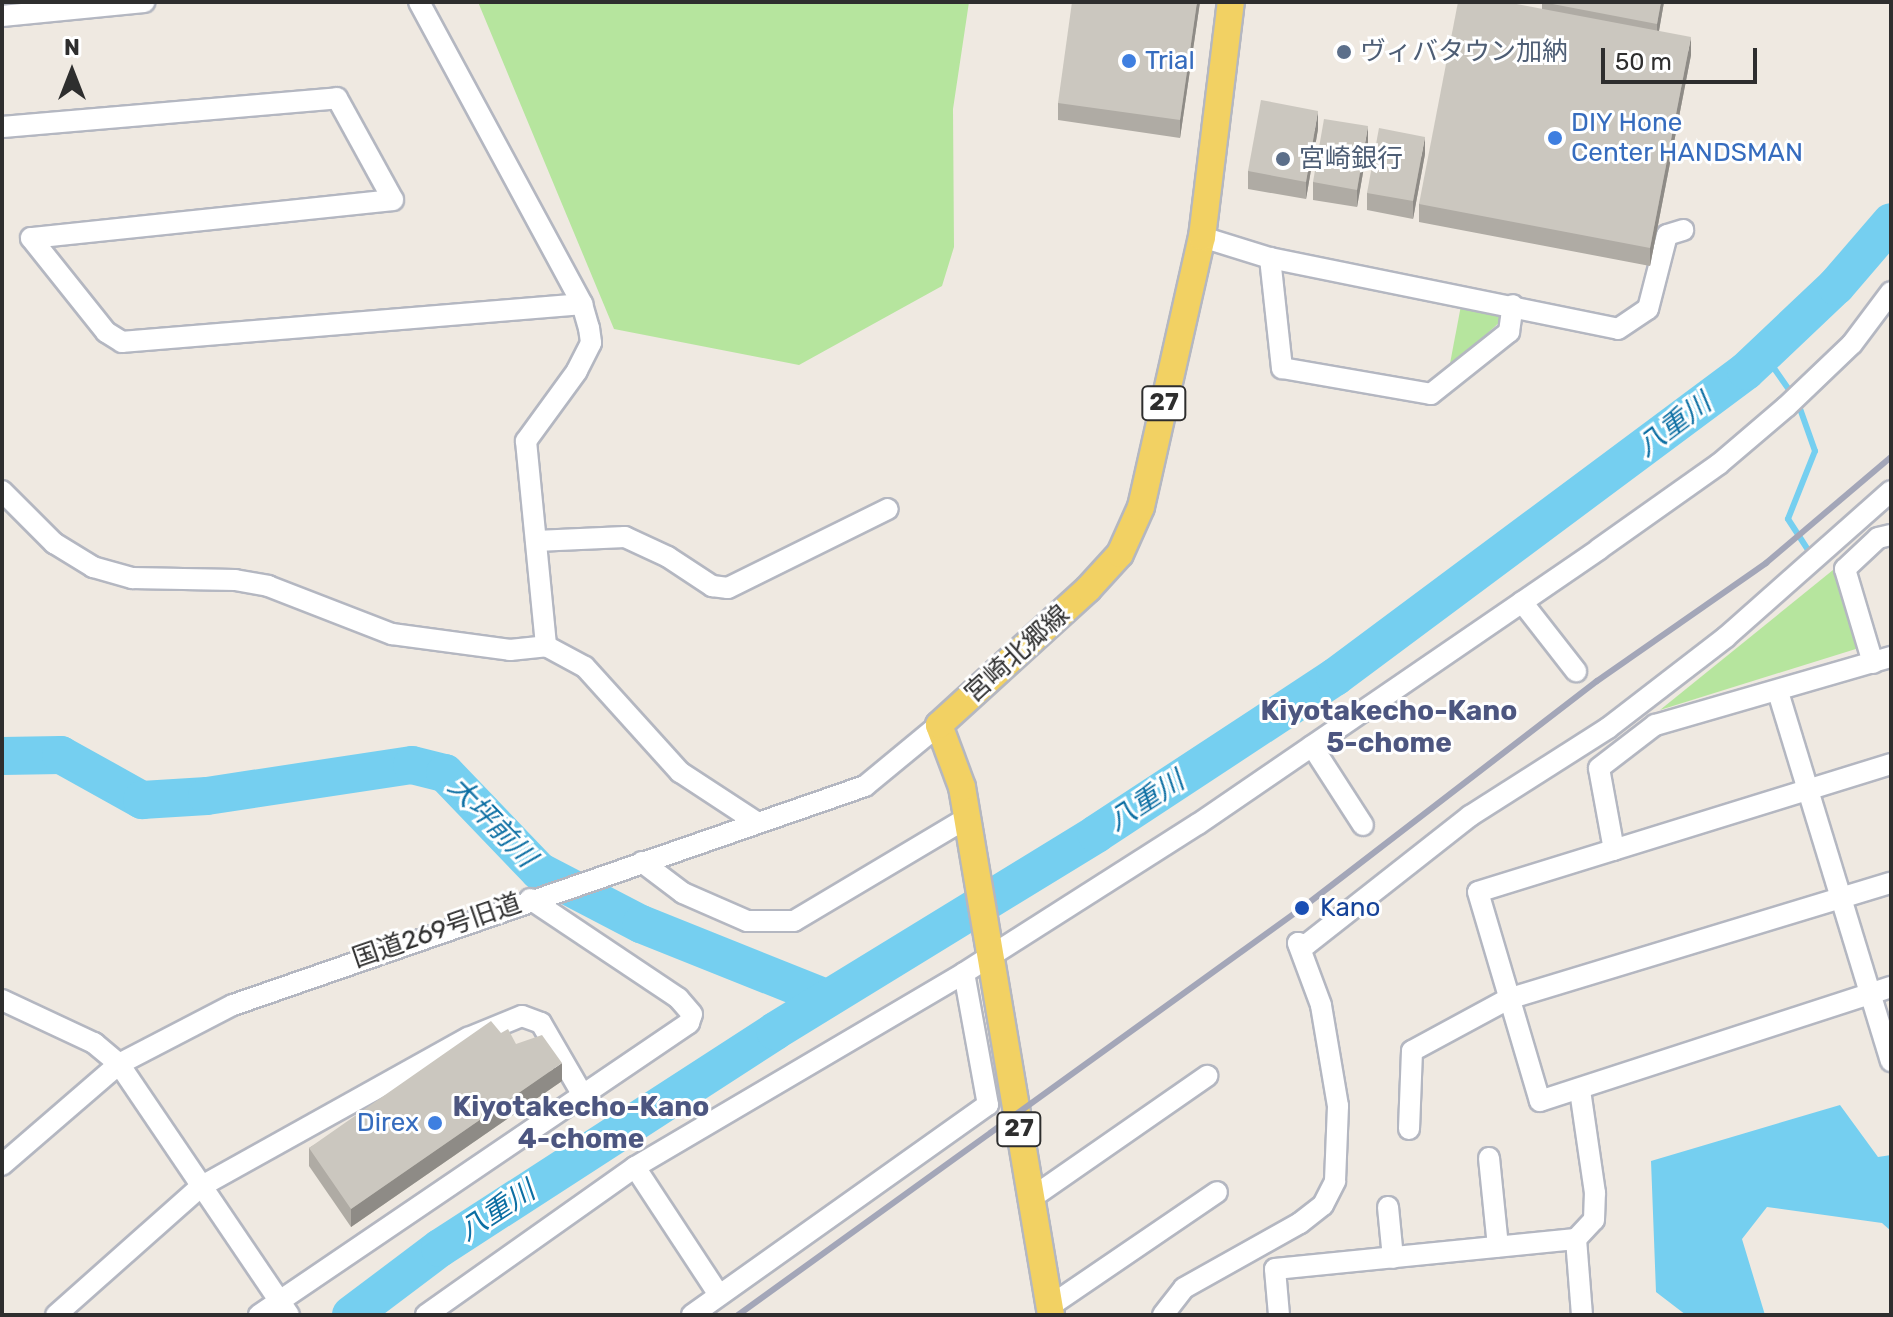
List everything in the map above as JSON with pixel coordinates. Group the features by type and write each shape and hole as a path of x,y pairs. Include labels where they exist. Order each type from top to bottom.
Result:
{"main road":[{"name":"宮崎北郷線","path":"939,725 1120,554 1141,507 1202,237 1231,2"},
{"name":"27","path":"939,725 962,787 1051,1311"}],"street":[{"path":"2,16 144,2"},
{"path":"419,2 582,304 591,343 577,371 526,441 546,646"},
{"path":"2,127 337,98 393,200 31,238 106,332 122,342 582,304"},
{"path":"1202,237 1270,258 1513,305 1608,327 1627,325 1648,309 1667,235 1683,230"},
{"path":"1270,258 1282,368 1431,394 1509,332 1513,305"},
{"path":"426,1315 635,1167 964,973 988,948 1198,824 1522,602 1719,464 1852,344 1891,292"},
{"path":"2,491 54,543 93,567 132,578 235,580 279,590 392,634 510,650 546,646 585,667 680,772 756,822"},
{"path":"1163,1315 1184,1288 1312,1214 1323,1205 1335,1181 1338,1106 1321,1005 1298,943 1306,945 1470,816 1608,728 1726,637 1891,491"},
{"path":"536,541 625,537 712,586 728,588 888,509"},
{"path":"1614,850 1599,768 1655,725 1882,660 1845,569 1878,538 1891,535"},
{"path":"1522,602 1576,671"},
{"path":"1778,692 1811,789 1891,1061"},
{"name":"国道269号旧道","path":"2,1165 119,1064 289,981 865,786 939,725"},
{"path":"1312,746 1363,825"},
{"path":"1891,764 1478,892 1540,1101 1891,987"},
{"path":"642,862 683,893 747,921 794,921 968,826"},
{"path":"1409,1129 1412,1051 1508,999 1891,883"},
{"path":"259,1315 284,1308 581,1092 678,1032 692,1014 678,998 539,896"},
{"path":"692,1315 988,1105 964,973"},
{"path":"2,1000 94,1043 119,1064 284,1308"},
{"path":"56,1315 200,1187 468,1038 522,1016 541,1023 581,1092"},
{"path":"1030,1199 1207,1076"},
{"path":"1279,1315 1275,1269 1576,1239 1594,1220 1595,1193 1580,1090"},
{"path":"1489,1158 1498,1247"},
{"path":"635,1167 719,1295"},
{"path":"1051,1311 1217,1192"},
{"path":"1388,1207 1393,1258"},
{"path":"1576,1239 1582,1315"}],"green space":[{"path":"478,2 969,2 953,109 954,247 942,286 799,365 614,329"},
{"path":"1462,300 1496,308 1503,319 1449,369"},
{"path":"1833,570 1859,648 1660,710"}],"water":[{"path":"1840,1105 1878,1157 1891,1155 1891,1231 1882,1223 1767,1207 1742,1239 1765,1315 1686,1315 1656,1292 1651,1161"}],"building":[{"name":"Trial","path":"1072,2 1197,2 1180,120 1058,103"},
{"name":"DIY Hone Center HANDSMAN","path":"1458,2 1506,2 1691,37 1650,248 1419,204"},
{"path":"1542,2 1661,2 1657,24"},
{"name":"宮崎銀行","path":"1261,100 1318,111 1306,182 1248,171"},
{"path":"1324,119 1368,126 1357,190 1313,182"},
{"path":"1379,128 1425,137 1413,201 1367,193"},
{"name":"Direx","path":"491,1021 501,1033 508,1029 516,1044 542,1035 562,1063 351,1209 309,1148"}],"waterway":[{"name":"八重川","path":"351,1315 440,1248 775,1031 1096,834 1335,677 1746,371 1836,286 1891,222"},
{"path":"1764,354 1792,394"},
{"path":"1798,403 1815,451 1788,519 1808,550"},
{"name":"大坪前川","path":"2,756 61,755 142,800 207,796 412,765 445,773 539,871 641,924 826,998"}],"railway":[{"path":"738,1315 1302,908 1597,681 1766,563 1891,457"}],"place":[{"name":"ヴィバタウン加納","path":"1344,52"},
{"name":"Trial","path":"1129,61"},
{"name":"DIY Hone Center HANDSMAN","path":"1555,138"},
{"name":"宮崎銀行","path":"1283,159"},
{"name":"Kano","path":"1302,908"},
{"name":"Direx","path":"435,1123"}],"district":[{"name":"Kiyotakecho-Kano 5-chome","path":"1389,727"},
{"name":"Kiyotakecho-Kano 4-chome","path":"581,1123"}]}
